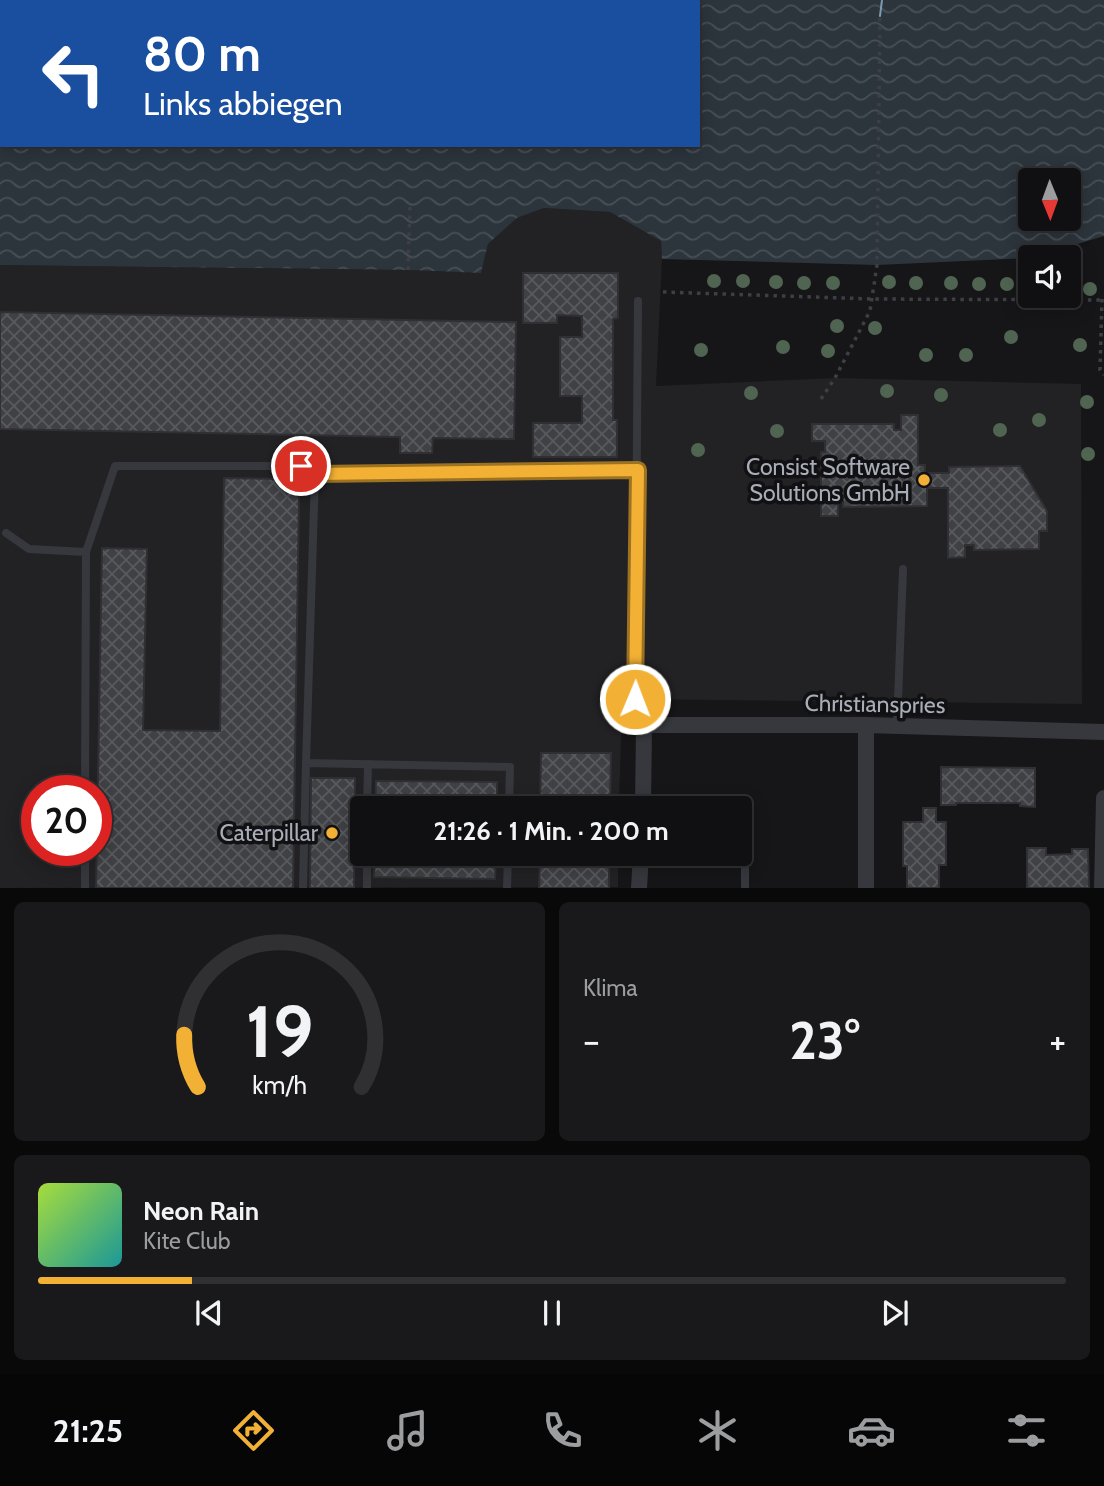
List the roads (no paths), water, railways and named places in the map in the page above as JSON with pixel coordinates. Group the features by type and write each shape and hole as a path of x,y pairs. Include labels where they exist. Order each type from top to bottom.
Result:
{"street":[{"name":"Christianspries","path":"644,725 866,725 1104,733"},
{"path":"643,796 644,725"},
{"path":"866,725 866,887"},
{"path":"1102,887 1104,799"},
{"path":"639,887 640,866"}],"lane":[{"path":"638,301 635,699 644,725"},
{"path":"85,775 86,552 116,466 301,466 315,474 638,470"},
{"path":"303,887 315,474"},
{"path":"6,534 29,549 86,552"},
{"path":"897,726 903,569"},
{"path":"306,763 510,767 509,796"},
{"path":"367,796 368,764"},
{"path":"85,866 85,887"},
{"path":"367,866 367,887"},
{"path":"507,887 508,866"},
{"path":"745,866 745,887"}],"water":[{"path":"700,0 1104,0 1104,236 1074,245 1018,245 1018,259 877,265 662,259 661,241 610,212 544,208 517,218 488,244 481,273 0,265 0,147 700,147"}],"place":[{"name":"Consist Software Solutions GmbH","path":"924,480"},
{"name":"Caterpillar","path":"332,833"}]}
